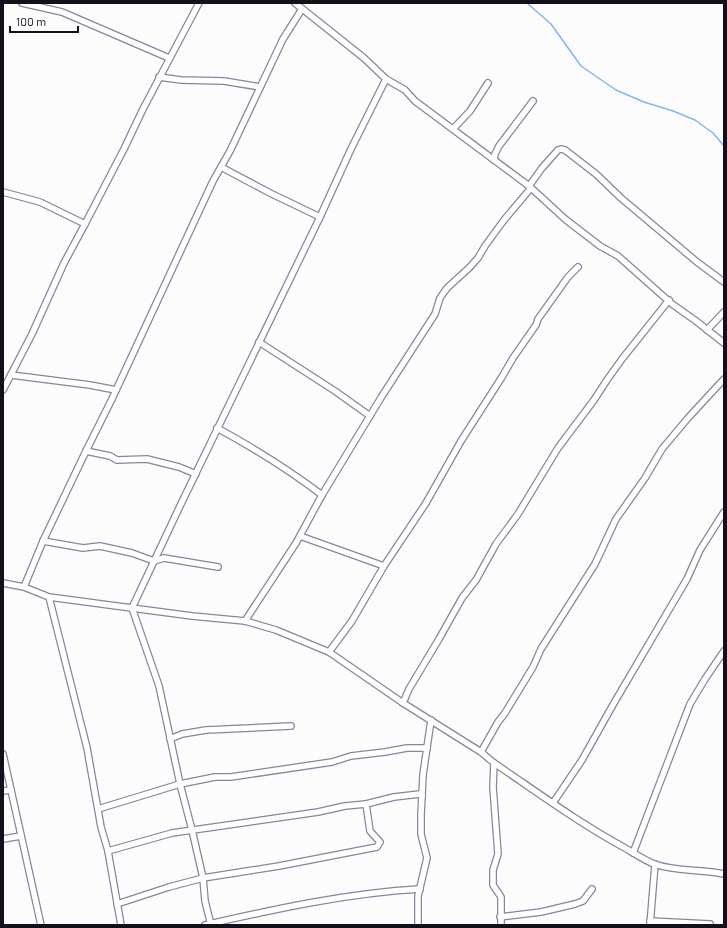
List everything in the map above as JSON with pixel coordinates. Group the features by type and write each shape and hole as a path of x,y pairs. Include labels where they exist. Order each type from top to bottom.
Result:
{"street":[{"path":"22,3 62,12 169,58"},
{"path":"3,390 32,334 64,263 124,149 159,77 199,3"},
{"path":"295,3 364,58 386,79 405,90 415,100 530,187 566,219 600,246 618,256 669,300 724,343"},
{"path":"24,587 43,541 221,167 283,39 302,9"},
{"path":"159,77 182,80 224,81 260,87"},
{"path":"386,79 217,428 132,608 159,686 180,784 203,878 209,925 330,900 397,890 420,889"},
{"path":"453,129 470,111 488,82"},
{"path":"494,160 499,146 533,101"},
{"path":"245,621 300,536 322,495 370,416 435,314 440,298 447,288 475,261 530,187 542,168 561,149 565,150 590,169 621,198 697,262 724,282"},
{"path":"221,167 320,217"},
{"path":"3,192 40,202 85,224"},
{"path":"329,652 352,621 384,566 426,503 460,441 536,325 538,319 568,277 578,267"},
{"path":"403,703 409,689 462,598 476,580 496,544 518,514 558,448 594,400 622,358 669,300"},
{"path":"707,330 724,312"},
{"path":"259,342 335,391 370,416"},
{"path":"10,375 90,385 116,390"},
{"path":"481,752 533,667 541,649 595,564 616,519 645,478 662,449 724,379"},
{"path":"217,428 293,473 322,495"},
{"path":"86,451 110,456 117,460 147,460 179,467 196,474"},
{"path":"553,803 582,760 687,579 700,550 724,512"},
{"path":"300,536 384,566"},
{"path":"43,541 82,548 100,546 132,553 154,561 164,558 218,566"},
{"path":"3,583 24,587 49,597 192,616 245,621 276,630 329,652 403,703 481,752 494,763 584,825 633,853 655,864 680,870 724,874"},
{"path":"49,597 87,748 101,828 108,851 121,925"},
{"path":"633,853 690,704 724,651"},
{"path":"418,925 420,889 427,858 421,834 422,796 431,720"},
{"path":"170,739 182,734 206,730 291,726"},
{"path":"98,809 180,784 214,777 231,777 332,762 351,756 407,748 427,748"},
{"path":"3,754 41,925"},
{"path":"494,763 493,787 498,854 493,870 493,885 501,897 501,925"},
{"path":"3,791 11,790"},
{"path":"108,851 172,833 318,812 345,806 366,804 394,797 420,794 422,796"},
{"path":"117,904 169,886 203,878 279,866 377,847 380,842 370,831 366,804"},
{"path":"3,839 21,836"},
{"path":"655,864 650,923 710,924"},
{"path":"500,918 541,912 575,904 583,901 592,889"}],"waterway":[{"path":"527,3 551,24 581,66 616,90 644,102 695,120 713,133 724,146"}]}
